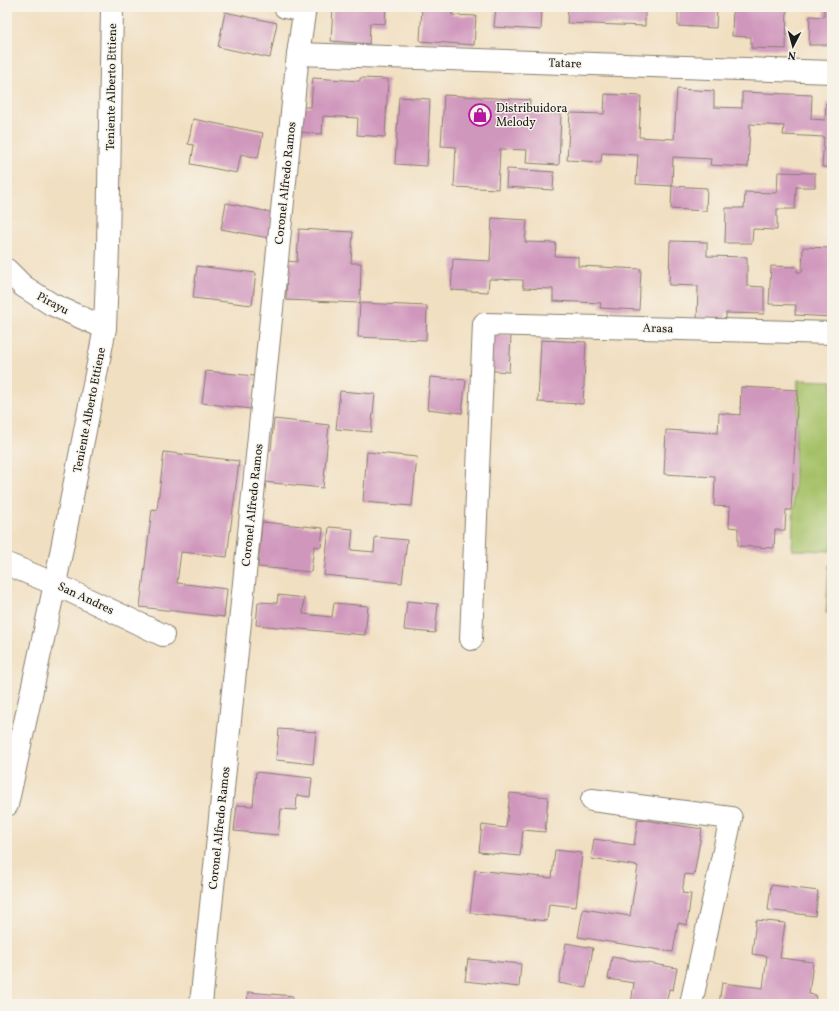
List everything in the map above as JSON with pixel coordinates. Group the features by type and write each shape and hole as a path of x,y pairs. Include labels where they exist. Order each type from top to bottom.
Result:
{"street":[{"name":"Teniente Alberto Ettiene","path":"7,805 55,584 105,328 108,248 112,7"},
{"name":"Coronel Alfredo Ramos","path":"201,1004 298,54 298,8"},
{"name":"Tatare","path":"298,54 832,72"},
{"name":"Pirayu","path":"7,270 23,286 51,304 105,328"},
{"name":"Arasa","path":"471,639 484,324 832,333"},
{"name":"San Andres","path":"7,564 55,584 163,635"},
{"path":"592,800 731,818 691,1004"}],"green space":[{"path":"798,380 832,381 832,551 792,550"},
{"path":"829,565 832,565 832,613 826,613"}],"building":[{"path":"333,7 386,7 385,24 370,23 369,44 331,41"},
{"path":"422,7 452,7 452,15 476,16 474,45 420,41"},
{"path":"496,7 542,7 541,30 494,27"},
{"path":"568,7 645,7 645,26 567,23"},
{"path":"678,7 717,7 716,28 678,26"},
{"path":"733,7 787,7 786,49 751,48 751,37 732,36"},
{"path":"824,7 832,7 832,45 809,45 810,16 824,17"},
{"path":"225,12 277,23 270,58 218,47"},
{"path":"313,78 360,81 360,78 388,79 385,137 357,135 358,118 323,116 322,134 299,132 301,107 311,107"},
{"path":"677,89 714,91 714,107 742,108 742,92 812,95 811,119 825,120 826,103 832,103 832,167 822,167 824,137 783,135 784,126 750,124 748,167 710,165 711,159 673,157 672,186 636,184 638,155 602,153 601,162 567,160 570,113 604,114 605,94 641,96 639,137 674,139"},
{"path":"444,95 530,100 529,112 561,114 559,165 526,163 527,150 500,149 498,189 454,187 456,147 441,146"},
{"path":"399,97 430,99 427,166 395,164"},
{"path":"193,119 263,133 258,158 241,154 237,173 191,164 194,145 188,144"},
{"path":"507,169 554,172 553,190 506,187"},
{"path":"778,172 815,173 815,187 796,187 795,209 777,209 777,230 753,229 752,243 725,243 726,208 744,208 745,192 777,193"},
{"path":"672,186 707,188 706,211 671,209"},
{"path":"226,203 274,213 269,238 221,229"},
{"path":"492,218 527,220 525,242 556,243 555,256 578,257 578,266 641,269 639,310 600,308 601,303 553,301 553,289 523,288 523,280 489,279 488,292 451,290 453,259 490,261"},
{"path":"299,229 353,232 351,263 361,263 360,303 286,300 287,261 297,262"},
{"path":"670,241 707,242 707,256 747,257 747,286 764,287 764,314 726,313 726,322 697,322 698,286 669,285"},
{"path":"803,247 832,248 832,317 795,315 796,305 769,304 771,266 797,267 797,272 802,272"},
{"path":"197,266 256,273 252,305 193,298"},
{"path":"360,303 427,306 426,340 358,337"},
{"path":"485,334 511,335 509,372 483,370"},
{"path":"541,340 586,342 583,404 538,402"},
{"path":"206,371 254,376 251,409 202,403"},
{"path":"430,377 466,380 462,413 427,409"},
{"path":"741,387 798,390 791,510 786,510 785,530 775,530 774,548 738,546 738,528 729,527 730,507 714,506 715,477 664,474 666,430 718,433 719,413 740,415"},
{"path":"340,391 375,394 371,432 336,429"},
{"path":"274,419 329,425 323,488 264,482 268,450 271,450"},
{"path":"164,452 239,461 227,557 181,552 177,583 227,589 224,617 140,607 152,509 157,510"},
{"path":"367,452 417,457 412,506 363,502"},
{"path":"262,522 323,528 321,547 314,546 311,572 258,567"},
{"path":"329,527 353,529 351,550 374,552 375,537 407,540 402,583 324,575"},
{"path":"278,595 304,598 303,614 332,617 334,603 368,606 365,635 256,625 258,602 277,603"},
{"path":"407,601 438,604 435,633 404,630"},
{"path":"279,729 316,732 313,764 276,760"},
{"path":"256,772 312,778 310,797 297,795 296,810 281,809 278,835 234,831 237,805 253,806"},
{"path":"510,793 548,797 545,832 523,830 520,856 479,852 482,825 506,828"},
{"path":"638,819 702,829 694,875 685,874 682,893 691,894 687,925 678,923 673,952 578,937 583,909 630,916 638,866 591,859 594,839 634,845"},
{"path":"555,850 582,853 576,907 549,904 547,921 470,913 475,870 552,878"},
{"path":"771,885 818,891 815,916 768,910"},
{"path":"756,920 785,923 780,958 813,962 809,994 816,995 815,1004 719,1004 722,983 763,988 767,956 752,954"},
{"path":"566,943 593,948 586,988 559,983"},
{"path":"612,957 677,968 673,990 669,989 666,1004 631,1004 634,983 608,979"},
{"path":"468,959 521,964 519,987 465,981"},
{"path":"248,992 293,996 292,1004 247,1004"}],"place":[{"name":"Distribuidora Melody","path":"480,115"}]}
